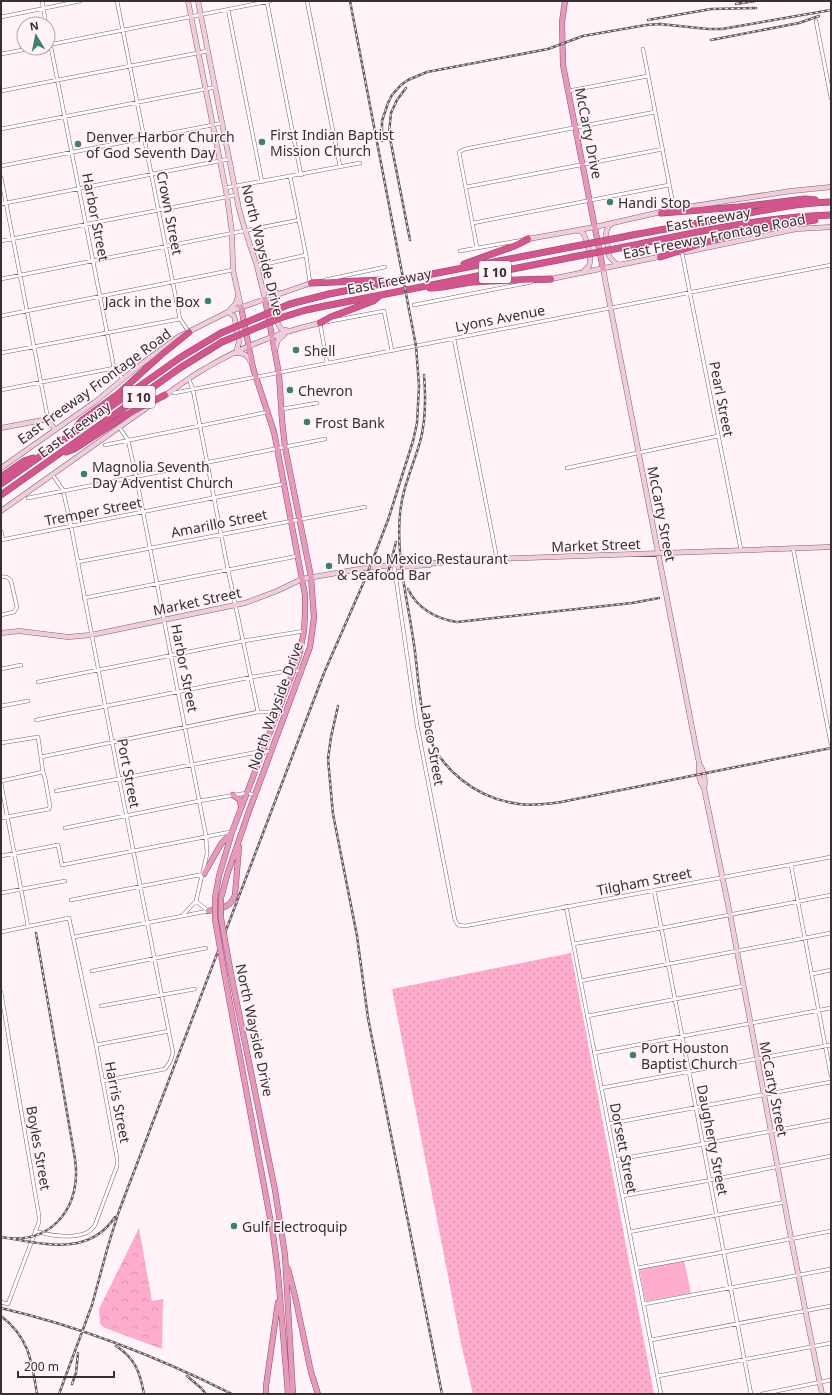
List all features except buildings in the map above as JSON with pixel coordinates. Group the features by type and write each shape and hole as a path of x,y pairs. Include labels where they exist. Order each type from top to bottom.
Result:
{"highway":[{"path":"661,213 739,207 805,199 828,202"},
{"name":"East Freeway","path":"1,484 181,357 221,333 290,304 329,294 764,210 828,202"},
{"path":"660,257 730,235 831,216"},
{"name":"East Freeway","path":"1,495 180,368 222,342 280,318 306,310 695,232 772,220 831,216"},
{"path":"431,274 488,256 528,239"},
{"path":"310,283 368,282 421,276"},
{"path":"417,288 438,288 483,281 551,279"},
{"path":"320,323 331,316 373,301 382,295"},
{"path":"72,433 81,421 118,394 163,353 189,332"},
{"path":"59,454 74,449 128,414 165,395"},
{"path":"1,477 24,461 40,456"},
{"path":"1,499 7,491"}],"main road":[{"name":"North Wayside Drive","path":"188,1 227,196 232,233 233,270 253,368 274,432 276,449 305,595 304,631 299,656 232,832 219,876 215,898 217,934 271,1218 279,1286 288,1394"},
{"name":"North Wayside Drive","path":"198,1 236,195 263,289 275,351 279,374 285,447 311,577 314,618 310,647 302,672 255,795 228,872 221,898 221,918 223,930 275,1190 285,1255 293,1394"},
{"name":"McCarty Drive","path":"565,1 562,22 563,65 603,268"},
{"name":"East Freeway Frontage Road","path":"528,239 595,227 674,209 791,191 831,187"},
{"path":"612,223 608,227 606,233 609,256 615,263 623,265"},
{"name":"East Freeway Frontage Road","path":"551,279 796,229 831,227"},
{"path":"573,230 581,231 586,236 590,260 589,265 582,273"},
{"name":"McCarty Street","path":"603,268 699,764 702,768 706,783 704,788 730,914 822,1394"},
{"name":"East Freeway Frontage Road","path":"1,466 8,463 95,402 167,344 241,306 310,283"},
{"path":"263,289 268,292 281,293"},
{"path":"236,353 239,342 236,326 234,316 228,312 236,303 238,293"},
{"path":"281,293 274,304 276,320 281,329 291,331"},
{"path":"1,511 119,427 207,367 272,337 320,323"},
{"path":"275,351 278,340 291,331"},
{"path":"236,353 243,353 247,355 253,368"},
{"path":"1,428 48,418 55,430"},
{"name":"Market Street","path":"1,633 16,631 68,637 91,635 236,605 255,600 302,579 371,567 394,565 398,567 429,566 434,563 497,559 831,547"},
{"path":"233,795 240,800 242,808"},
{"path":"204,874 221,844 232,832"},
{"path":"208,911 226,907 233,902 235,896 240,839"},
{"path":"285,1255 318,1394"},
{"path":"266,1394 279,1286"},
{"path":"315,1386 315,1394"}],"street":[{"path":"42,1 44,16"},
{"path":"1,17 80,1"},
{"name":"Crown Street","path":"117,1 180,319 189,332"},
{"path":"56,44 269,1 301,175"},
{"path":"308,1 340,166"},
{"path":"228,9 262,182"},
{"path":"816,21 831,98"},
{"path":"643,49 674,209"},
{"path":"1,54 16,51"},
{"path":"1,91 208,51"},
{"name":"Harbor Street","path":"52,56 58,80 114,368 123,379"},
{"path":"568,91 648,76"},
{"path":"1,129 216,87"},
{"path":"477,248 459,152 465,149 655,112"},
{"path":"1,166 222,123"},
{"path":"466,187 663,149"},
{"path":"1,204 229,159"},
{"path":"225,188 360,163"},
{"path":"290,176 306,255 310,283"},
{"path":"1,177 48,418"},
{"path":"473,223 669,184"},
{"path":"1,241 236,195"},
{"path":"1,279 299,220"},
{"name":"East Freeway Frontage Road","path":"460,251 528,239"},
{"name":"Pearl Street","path":"682,252 741,550"},
{"path":"257,266 306,255"},
{"name":"Lyons Avenue","path":"174,393 279,374 610,307 831,265"},
{"name":"East Freeway Frontage Road","path":"310,283 385,267"},
{"path":"1,316 233,270"},
{"name":"East Freeway Frontage Road","path":"414,305 551,279"},
{"path":"327,364 320,323 384,311 392,351"},
{"path":"1,353 180,319"},
{"path":"454,338 497,559"},
{"path":"1,390 130,365"},
{"path":"189,379 193,390 228,570 252,677 258,712"},
{"path":"282,409 317,403"},
{"path":"105,445 268,412"},
{"name":"Harbor Street","path":"119,427 128,440 136,476 206,836 208,854 196,901"},
{"path":"567,468 718,436"},
{"path":"28,498 325,439"},
{"name":"Port Street","path":"52,474 63,490 71,526 173,1053 170,1062 165,1069 102,1081"},
{"name":"Tremper Street","path":"2,540 283,484"},
{"name":"Amarillo Street","path":"78,562 365,507"},
{"path":"1,531 2,540"},
{"path":"793,548 831,744"},
{"path":"84,598 298,556"},
{"name":"Labco Street","path":"394,565 417,725 455,920 458,925 461,926"},
{"path":"1,577 6,576 13,585 17,607 14,612 1,615"},
{"path":"38,682 243,641 304,631"},
{"path":"1,669 21,665"},
{"path":"36,720 252,677 293,670 302,672"},
{"path":"1,706 28,701"},
{"path":"41,757 258,712 278,712"},
{"path":"1,743 38,737 49,799 49,809 1,818"},
{"path":"56,791 263,751 271,752"},
{"path":"1,932 28,926 1,782 43,772"},
{"path":"65,828 233,795 247,793 255,795"},
{"path":"1,856 58,844 62,865 232,832"},
{"name":"Tilgham Street","path":"461,926 831,857"},
{"path":"791,865 831,1076"},
{"path":"72,900 204,874"},
{"path":"1,893 65,881"},
{"name":"Daugherty Street","path":"654,890 667,964 751,1394"},
{"path":"573,944 831,895"},
{"path":"182,916 196,901 208,911"},
{"name":"Dorsett Street","path":"566,906 661,1394"},
{"path":"74,937 208,911"},
{"name":"Harris Street","path":"28,926 69,918 96,1045 118,1164 95,1225 92,1229 86,1233 68,1236 54,1236 35,1231"},
{"path":"580,980 831,933"},
{"path":"92,971 206,948"},
{"path":"812,974 831,970"},
{"path":"587,1016 744,986"},
{"path":"101,1006 195,989"},
{"name":"Boyles Street","path":"1,992 39,1214 35,1231 8,1304 1,1302"},
{"path":"594,1053 750,1022 831,1008"},
{"path":"96,1045 168,1031"},
{"path":"601,1088 831,1045"},
{"path":"608,1124 831,1082"},
{"path":"615,1160 831,1120"},
{"path":"622,1196 831,1156"},
{"path":"629,1232 784,1202"},
{"path":"636,1268 831,1230"},
{"path":"644,1304 831,1268"},
{"path":"651,1340 831,1306"},
{"path":"658,1376 831,1343"},
{"path":"762,1394 831,1380"}],"green space":[{"path":"571,953 654,1394 473,1394 462,1348 392,989"},
{"path":"139,1228 152,1301 163,1299 162,1349 105,1328 100,1324 99,1309"},
{"path":"684,1260 691,1293 647,1301 645,1300 639,1268"}],"railway":[{"path":"59,1394 92,1305 119,1211 324,673 366,577 388,520 413,441 417,423 419,386 416,346 350,1"},
{"path":"736,4 755,1"},
{"path":"648,20 711,9 756,8"},
{"path":"382,141 382,121 392,95 408,80 427,72 548,49 583,36 646,25 660,24 722,29 831,10"},
{"path":"711,40 799,23 819,16"},
{"path":"406,88 397,100 391,113 389,133 410,240"},
{"path":"424,375 425,401 420,442 405,487 401,505 399,530 401,561 415,649 421,706 426,728 432,743 440,756 461,780 474,789 503,801 524,805 540,804 561,802 831,748"},
{"path":"388,573 396,542"},
{"path":"408,589 416,602 428,612 457,622 632,603 659,598"},
{"path":"338,706 328,759 333,814 357,936 368,1018 442,1394"},
{"path":"7,1238 24,1238 39,1234 51,1227 62,1217 69,1205 74,1191 76,1176 75,1159 36,933"},
{"path":"1,1237 48,1244 63,1245 78,1243 91,1238 104,1230 115,1217"},
{"path":"1,1308 61,1324 119,1344 204,1380 232,1394"},
{"path":"1,1316 18,1333 28,1351 37,1394"},
{"path":"116,1346 128,1355 136,1366 141,1379 144,1394"},
{"path":"72,1384 76,1373 78,1353"},
{"path":"187,1376 206,1394"}],"place":[{"name":"First Indian Baptist Mission Church","path":"262,142"},
{"name":"Denver Harbor Church of God Seventh Day","path":"78,144"},
{"name":"Handi Stop","path":"610,202"},
{"name":"Jack in the Box","path":"208,301"},
{"name":"Shell","path":"296,350"},
{"name":"Chevron","path":"290,390"},
{"name":"Frost Bank","path":"307,422"},
{"name":"Magnolia Seventh Day Adventist Church","path":"84,474"},
{"name":"Mucho Mexico Restaurant & Seafood Bar","path":"329,566"},
{"name":"Port Houston Baptist Church","path":"633,1055"},
{"name":"Gulf Electroquip","path":"234,1226"}]}
